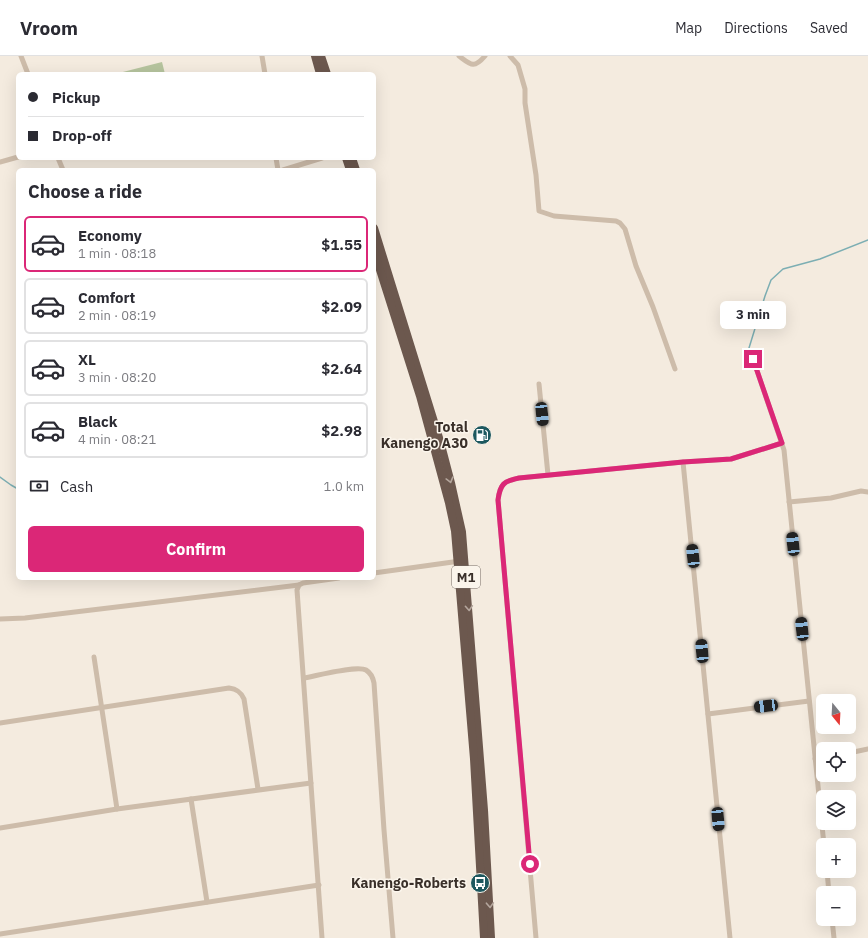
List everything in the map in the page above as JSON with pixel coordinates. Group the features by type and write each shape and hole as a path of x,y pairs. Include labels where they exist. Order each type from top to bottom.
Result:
{"highway":[{"path":"315,56 319,72"},
{"path":"321,56 325,72"},
{"name":"M1","path":"376,234 452,483 462,532 461,561 484,938"},
{"name":"M1","path":"376,257 416,381 438,459 461,561 484,810 491,938"}],"street":[{"path":"21,56 27,72"},
{"path":"262,56 266,72"},
{"path":"459,56 470,64 475,64 480,62 485,56"},
{"path":"510,56 518,65 525,89 525,103 536,175 539,211 554,216 616,221 622,226 626,233 636,266 653,307 675,369"},
{"path":"0,162 16,157"},
{"path":"290,168 316,160"},
{"path":"753,359 784,450 823,838"},
{"path":"540,384 548,475"},
{"path":"536,938 498,500 500,488 511,479 683,462 731,459 782,443"},
{"path":"683,462 730,938"},
{"path":"789,502 831,498 860,491 868,492"},
{"path":"376,573 461,561"},
{"path":"0,619 25,618 299,585 325,580"},
{"path":"299,585 297,595 322,938"},
{"path":"94,657 117,810"},
{"path":"304,678 357,668 367,670 373,678 393,938"},
{"path":"0,723 229,688 239,691 244,699 258,789"},
{"path":"708,714 810,701"},
{"path":"856,752 868,749"},
{"path":"0,828 258,789 311,783"},
{"path":"191,799 206,902"},
{"path":"0,934 319,885"},
{"path":"833,926 834,938"}],"green space":[{"path":"162,62 164,72 123,72"}],"waterway":[{"path":"749,348 771,280 783,269 820,259 868,240"},
{"path":"0,477 16,488"}],"place":[{"name":"Total Kanengo A30","path":"482,435"},
{"name":"Kanengo-Roberts","path":"480,883"}],"route":[{"path":"530,864 498,500 500,488 505,482 511,479 683,462 731,459 782,443 753,359"}]}
